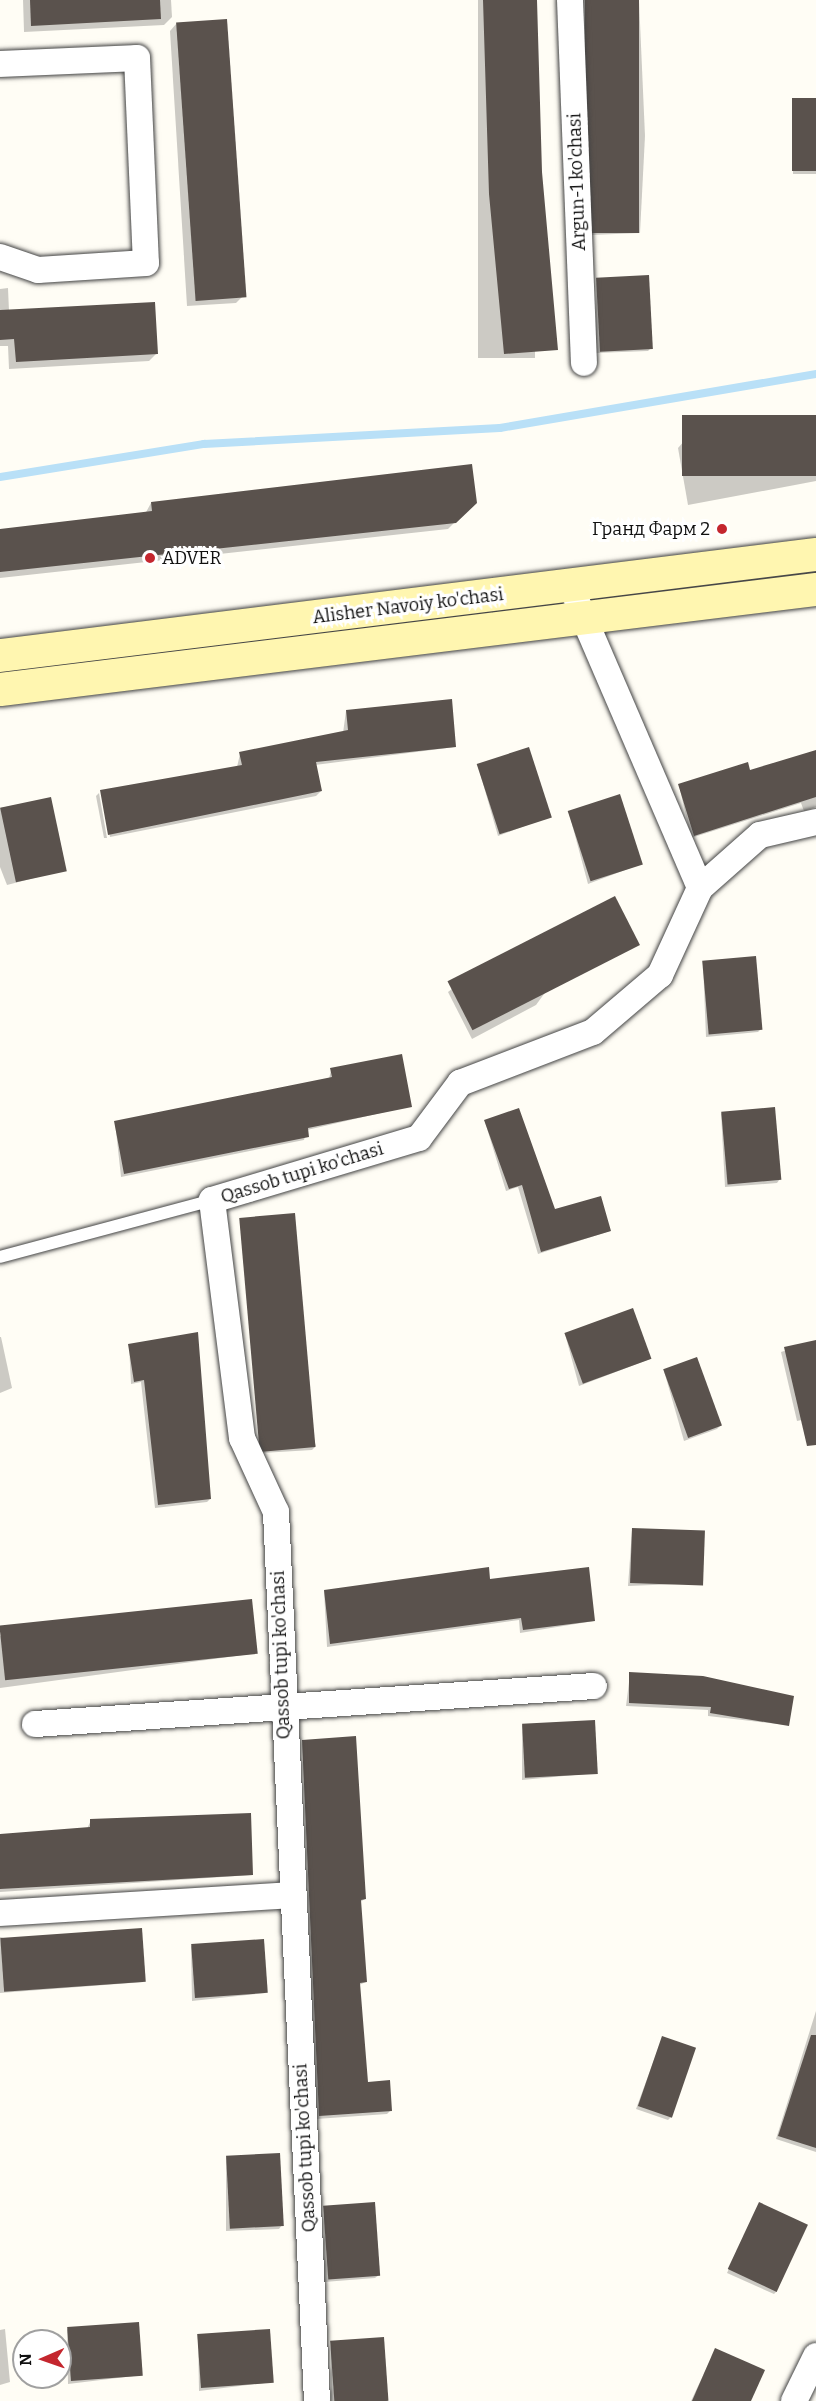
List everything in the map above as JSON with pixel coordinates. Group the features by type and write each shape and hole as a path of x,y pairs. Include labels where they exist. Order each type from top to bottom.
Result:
{"main road":[{"name":"Alisher Navoiy ko'chasi","path":"0,656 816,554"},
{"name":"Alisher Navoiy ko'chasi","path":"0,689 816,589"},
{"path":"318,617 322,650"}],"street":[{"name":"Argun-1 ko'chasi","path":"570,0 584,363"},
{"path":"0,64 137,57 146,263 38,270 0,257"},
{"path":"573,586 581,619 700,888"},
{"name":"Qassob tupi ko'chasi","path":"317,2401 282,1705 276,1512 242,1438 212,1200 418,1138 460,1083 593,1032 660,975 700,888 760,835 816,822"},
{"path":"35,1724 282,1705 594,1686"},
{"path":"0,1913 292,1895"},
{"path":"794,2401 816,2356"}],"lane":[{"path":"0,1257 212,1200"}],"building":[{"path":"30,0 160,0 161,19 31,26"},
{"path":"483,0 537,0 542,172 558,350 504,354 489,194"},
{"path":"585,0 639,0 639,233 585,233"},
{"path":"227,19 246,297 196,301 176,23"},
{"path":"792,98 816,98 816,171 792,171"},
{"path":"649,275 653,349 600,352 596,278"},
{"path":"155,302 158,354 16,362 14,339 0,340 0,310"},
{"path":"682,415 816,415 816,476 682,476"},
{"path":"472,464 477,503 456,523 0,572 0,529 152,511 151,502"},
{"path":"452,699 456,747 316,762 322,791 108,835 100,790 242,765 239,752 348,730 346,710"},
{"path":"529,747 552,817 500,834 477,764"},
{"path":"816,750 816,797 694,836 678,784 748,762 750,770"},
{"path":"620,794 643,864 591,881 568,811"},
{"path":"51,797 67,871 16,882 0,808"},
{"path":"615,896 640,945 472,1030 447,981"},
{"path":"756,956 762,1030 709,1034 702,961"},
{"path":"402,1054 412,1107 308,1128 309,1137 124,1174 114,1121 332,1077 330,1068"},
{"path":"775,1107 781,1180 728,1184 721,1112"},
{"path":"519,1108 555,1209 601,1196 611,1231 541,1252 522,1185 509,1189 484,1120"},
{"path":"295,1213 315,1447 260,1452 239,1218"},
{"path":"633,1308 651,1359 583,1384 564,1333"},
{"path":"198,1332 211,1499 158,1505 144,1380 134,1382 128,1344"},
{"path":"816,1340 816,1445 807,1446 784,1347"},
{"path":"697,1357 722,1426 688,1438 663,1369"},
{"path":"632,1528 705,1531 703,1586 630,1583"},
{"path":"489,1567 490,1579 589,1567 595,1621 523,1630 521,1618 330,1644 324,1590"},
{"path":"252,1599 258,1654 5,1680 0,1625"},
{"path":"629,1672 703,1676 794,1696 789,1726 710,1713 711,1707 629,1703"},
{"path":"595,1720 598,1774 525,1778 522,1724"},
{"path":"356,1736 366,1899 361,1900 367,1982 360,1983 368,2082 390,2080 392,2111 319,2116 302,1740"},
{"path":"251,1813 253,1875 0,1889 0,1834 90,1827 90,1819"},
{"path":"142,1928 146,1982 4,1992 0,1938"},
{"path":"264,1939 268,1993 195,1998 191,1944"},
{"path":"811,2035 816,2035 816,2148 778,2136"},
{"path":"662,2036 696,2048 672,2118 638,2106"},
{"path":"280,2153 284,2226 230,2229 226,2156"},
{"path":"375,2202 380,2276 328,2279 323,2206"},
{"path":"759,2202 808,2225 777,2292 728,2269"},
{"path":"139,2322 143,2376 72,2381 72,2329 67,2327"},
{"path":"270,2329 274,2383 201,2388 197,2334"},
{"path":"384,2337 388,2401 334,2401 330,2341"},
{"path":"715,2348 765,2370 751,2401 692,2401"}],"waterway":[{"path":"0,477 204,444 500,428 816,374"}],"place":[{"name":"Гранд Фарм 2","path":"722,529"},
{"name":"ADVER","path":"150,558"}]}
